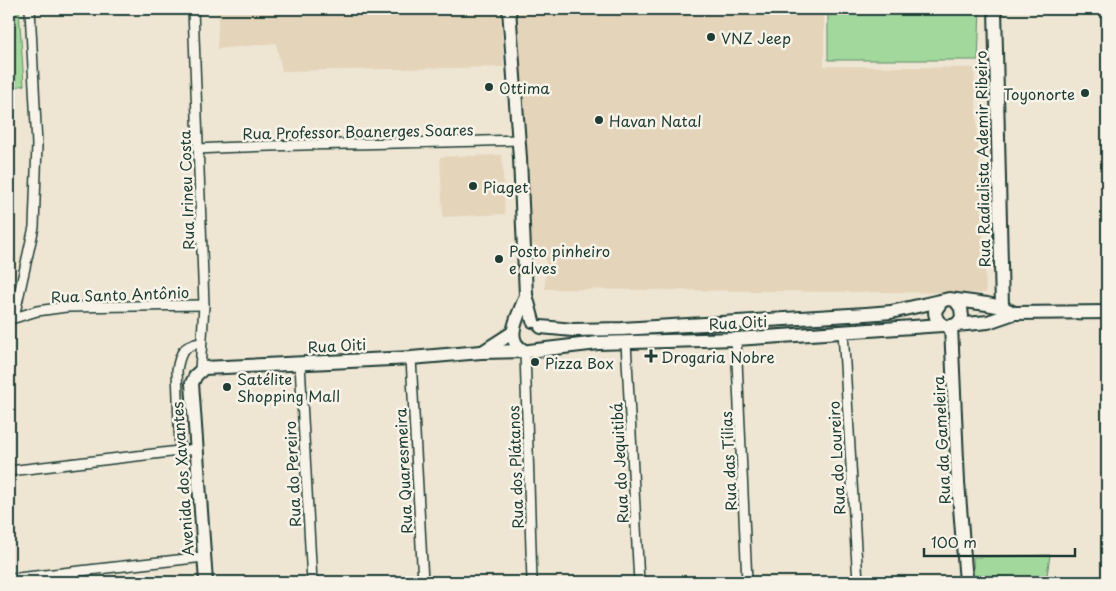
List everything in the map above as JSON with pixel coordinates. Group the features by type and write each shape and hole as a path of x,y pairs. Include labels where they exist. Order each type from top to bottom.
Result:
{"main road":[{"path":"509,9 519,140 526,295 543,335 541,343 528,350 515,344 513,330 526,295"},
{"name":"Rua Radialista Ademir Ribeiro","path":"995,9 1008,310"},
{"path":"949,299 956,301 960,305 962,312 960,320 950,325 935,315 936,307 941,302 949,299"},
{"name":"Rua Oiti","path":"956,301 1008,310 1107,312"},
{"name":"Rua Oiti","path":"537,324 558,330 581,330 724,323 891,312 941,302"},
{"name":"Rua Oiti","path":"198,373 204,368 411,358 626,342 736,339 950,325 988,322 1008,310"},
{"path":"513,330 519,322 526,320 537,324"},
{"name":"Rua da Gameleira","path":"950,325 958,482 966,582"},
{"name":"Rua Oiti","path":"482,352 513,330"},
{"name":"Avenida dos Xavantes","path":"198,373 192,383 206,582"}],"street":[{"path":"12,319 34,227 37,145 30,9"},
{"name":"Rua Irineu Costa","path":"193,9 204,305 198,373"},
{"name":"Rua Professor Boanerges Soares","path":"198,149 250,146 519,140"},
{"name":"Rua Santo Antônio","path":"12,319 37,311 66,308 204,305"},
{"name":"Rua do Loureiro","path":"843,331 858,582"},
{"name":"Rua das Tílias","path":"736,339 747,582"},
{"name":"Rua do Jequitibá","path":"626,342 640,582"},
{"name":"Avenida dos Xavantes","path":"180,452 177,370 179,358 186,348 192,344 201,343"},
{"name":"Rua dos Plátanos","path":"528,350 532,582"},
{"name":"Rua Quaresmeira","path":"411,358 423,582"},
{"name":"Rua do Pereiro","path":"300,364 312,582"},
{"path":"9,471 196,449"},
{"path":"15,580 204,557"}],"shaded area":[{"path":"219,9 500,9 504,67 282,71 276,43 217,49"},
{"path":"516,9 824,9 824,66 974,68 986,293 545,289 546,250 542,250 527,241"},
{"name":"Piaget","path":"502,155 505,214 443,217 440,157"}],"green space":[{"path":"9,9 19,9 24,85 9,89"},
{"path":"828,9 980,9 978,60 828,60"},
{"path":"1050,555 1046,582 974,582 973,557"}],"place":[{"name":"VNZ Jeep","path":"711,37"},
{"name":"Ottima","path":"489,87"},
{"name":"Toyonorte","path":"1085,93"},
{"name":"Havan Natal","path":"599,120"},
{"name":"Piaget","path":"473,186"},
{"name":"Posto pinheiro e alves","path":"499,259"},
{"name":"Drogaria Nobre","path":"651,356"},
{"name":"Pizza Box","path":"535,362"},
{"name":"Satélite Shopping Mall","path":"227,387"}]}
